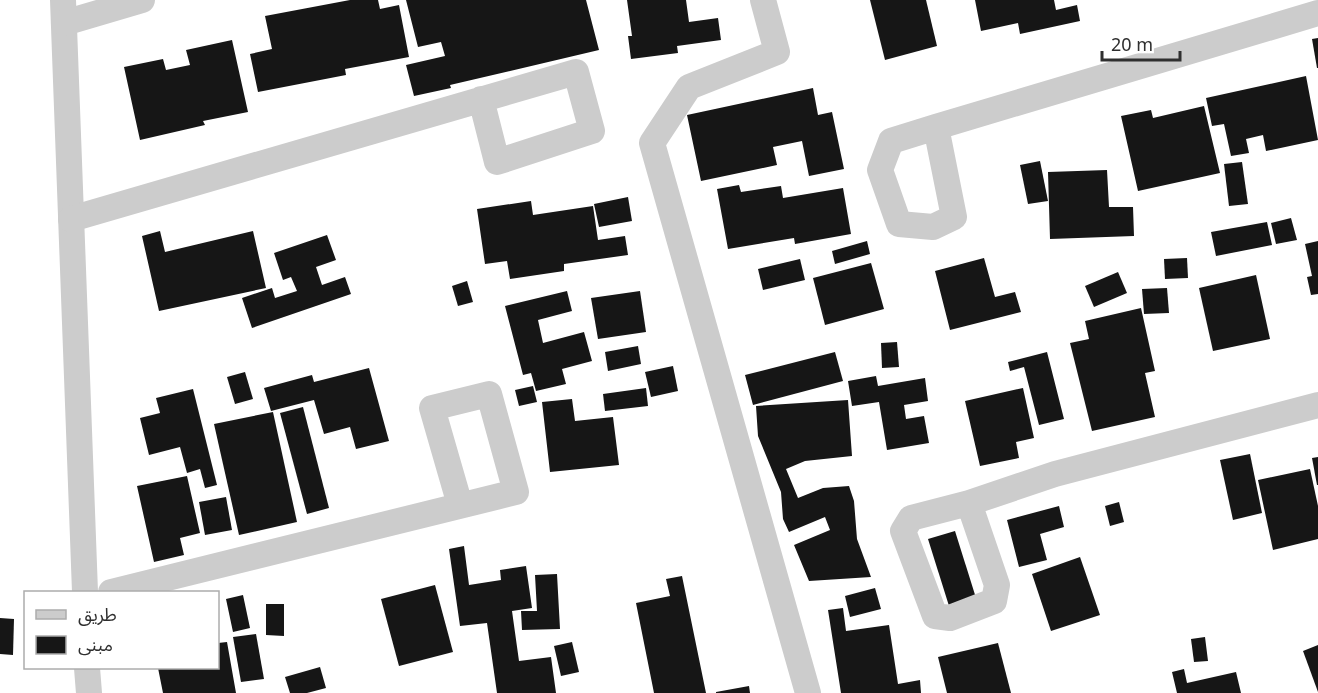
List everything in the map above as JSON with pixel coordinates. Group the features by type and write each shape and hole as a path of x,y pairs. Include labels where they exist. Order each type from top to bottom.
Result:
{"street":[{"path":"85,591 63,11 142,0"},
{"path":"763,0 777,52 689,87 652,142 808,693"},
{"path":"936,127 1318,13"},
{"path":"71,219 481,99 576,72 592,131 497,162 481,99"},
{"path":"969,503 997,585 994,601 950,618 935,616 903,531 911,518 969,503 1055,474 1318,405"},
{"path":"115,591 460,505"},
{"path":"87,669 88,693"}],"building":[{"path":"350,0 378,0 380,9 399,5 409,57 345,69 346,75 258,92 250,54 272,49 265,16"},
{"path":"406,0 586,0 599,50 450,85 451,88 414,96 406,65 445,56 441,42 418,47"},
{"path":"627,0 686,0 689,22 718,18 721,40 677,46 678,53 631,59 628,36 632,36"},
{"path":"870,0 926,0 937,46 885,60"},
{"path":"975,0 1054,0 1056,10 1077,5 1080,21 1020,34 1018,23 981,31"},
{"path":"1318,38 1318,68 1317,68 1312,39"},
{"path":"232,40 248,112 203,121 205,125 140,140 124,67 163,59 166,70 190,65 186,50"},
{"path":"1306,76 1318,140 1266,151 1263,135 1246,139 1249,153 1231,156 1224,124 1212,126 1206,98"},
{"path":"813,88 818,115 832,112 844,169 809,176 802,141 773,147 777,165 701,181 687,115"},
{"path":"1204,106 1220,173 1138,191 1121,116 1151,110 1153,118"},
{"path":"1040,161 1048,201 1028,204 1020,165"},
{"path":"1242,162 1248,204 1229,206 1224,164"},
{"path":"1107,170 1109,207 1133,207 1134,236 1050,239 1048,172"},
{"path":"739,185 741,192 781,186 783,198 843,188 851,234 795,244 794,238 728,249 717,189"},
{"path":"628,197 632,221 599,227 594,204"},
{"path":"531,201 533,215 593,206 598,240 625,236 628,255 564,264 564,271 510,279 507,261 485,264 477,209"},
{"path":"1291,218 1297,240 1276,244 1271,223"},
{"path":"1267,222 1272,245 1216,256 1211,232"},
{"path":"160,231 165,252 253,231 266,288 159,311 142,236"},
{"path":"327,235 336,260 316,267 322,285 345,277 351,294 252,328 242,298 272,288 275,298 297,291 291,277 283,280 274,253"},
{"path":"867,241 870,254 835,264 832,251"},
{"path":"1318,241 1318,294 1311,295 1307,277 1312,276 1305,244"},
{"path":"984,258 995,297 1015,292 1021,312 950,330 935,271"},
{"path":"1187,258 1188,278 1165,279 1164,259"},
{"path":"800,259 805,280 763,290 758,269"},
{"path":"871,263 884,309 825,325 813,278"},
{"path":"1118,272 1127,293 1094,307 1085,286"},
{"path":"1256,275 1270,339 1213,351 1199,288"},
{"path":"467,281 473,302 458,306 452,286"},
{"path":"1167,288 1169,313 1144,314 1142,289"},
{"path":"567,291 572,311 538,320 543,343 584,332 592,361 562,369 566,384 536,391 531,373 523,375 505,306"},
{"path":"640,291 646,332 598,339 591,298"},
{"path":"1141,308 1155,371 1145,373 1155,417 1092,431 1070,343 1089,339 1085,321"},
{"path":"897,342 899,367 882,368 881,343"},
{"path":"638,346 641,364 608,371 605,352"},
{"path":"835,352 843,381 753,405 745,375"},
{"path":"1047,352 1064,419 1039,425 1024,367 1010,371 1008,362"},
{"path":"673,366 678,391 651,397 645,372"},
{"path":"369,368 389,441 356,449 350,427 324,434 314,400 271,411 264,388 312,375 314,382"},
{"path":"245,372 253,399 235,404 227,377"},
{"path":"876,376 878,386 925,378 928,401 904,405 906,419 924,416 929,443 887,450 879,402 852,406 848,381"},
{"path":"533,386 537,402 519,406 515,390"},
{"path":"646,388 648,406 605,411 603,394"},
{"path":"1023,388 1034,438 1016,442 1019,458 980,466 965,401"},
{"path":"193,389 217,485 205,488 200,469 187,473 180,447 149,455 140,418 160,413 156,398"},
{"path":"572,399 575,421 613,417 619,465 550,472 542,402"},
{"path":"848,400 852,456 805,461 786,469 798,498 823,488 849,486 854,501 857,539 871,577 809,581 794,545 830,530 825,517 789,532 783,519 781,492 758,436 756,406"},
{"path":"303,407 329,508 307,514 280,413"},
{"path":"273,412 297,522 239,535 214,424"},
{"path":"1250,454 1262,513 1233,520 1220,460"},
{"path":"1318,457 1318,485 1317,485 1312,458"},
{"path":"1310,469 1318,506 1318,539 1273,550 1258,480"},
{"path":"187,476 200,533 180,538 184,555 154,562 137,486"},
{"path":"226,497 232,530 205,535 199,502"},
{"path":"1119,502 1124,522 1110,526 1105,506"},
{"path":"1059,506 1064,527 1040,534 1047,560 1019,567 1007,520"},
{"path":"955,531 976,598 949,606 928,539"},
{"path":"464,546 469,585 501,580 500,570 526,566 532,608 512,611 519,661 551,657 556,693 497,693 487,623 460,626 449,549"},
{"path":"1080,557 1100,615 1051,631 1032,574"},
{"path":"557,574 560,629 522,630 521,611 537,611 535,575"},
{"path":"682,576 706,693 654,693 636,603 670,596 666,579"},
{"path":"435,585 453,652 399,666 381,599"},
{"path":"875,588 881,609 850,617 845,596"},
{"path":"243,595 250,628 233,632 226,599"},
{"path":"266,604 284,604 284,636 266,635"},
{"path":"843,608 846,631 889,625 898,684 920,680 921,693 841,693 828,610"},
{"path":"0,618 14,619 13,655 0,654"},
{"path":"256,634 264,679 241,682 233,637"},
{"path":"1205,637 1208,661 1194,662 1191,639"},
{"path":"227,642 236,693 163,693 158,669 219,669 219,643"},
{"path":"572,642 579,672 561,676 554,646"},
{"path":"998,643 1011,693 947,693 938,657"},
{"path":"1318,645 1318,692 1303,651"},
{"path":"320,667 326,688 307,693 290,693 285,677"},
{"path":"1184,669 1187,683 1236,672 1241,693 1177,693 1172,672"},
{"path":"749,686 750,693 716,693 716,692"}]}
